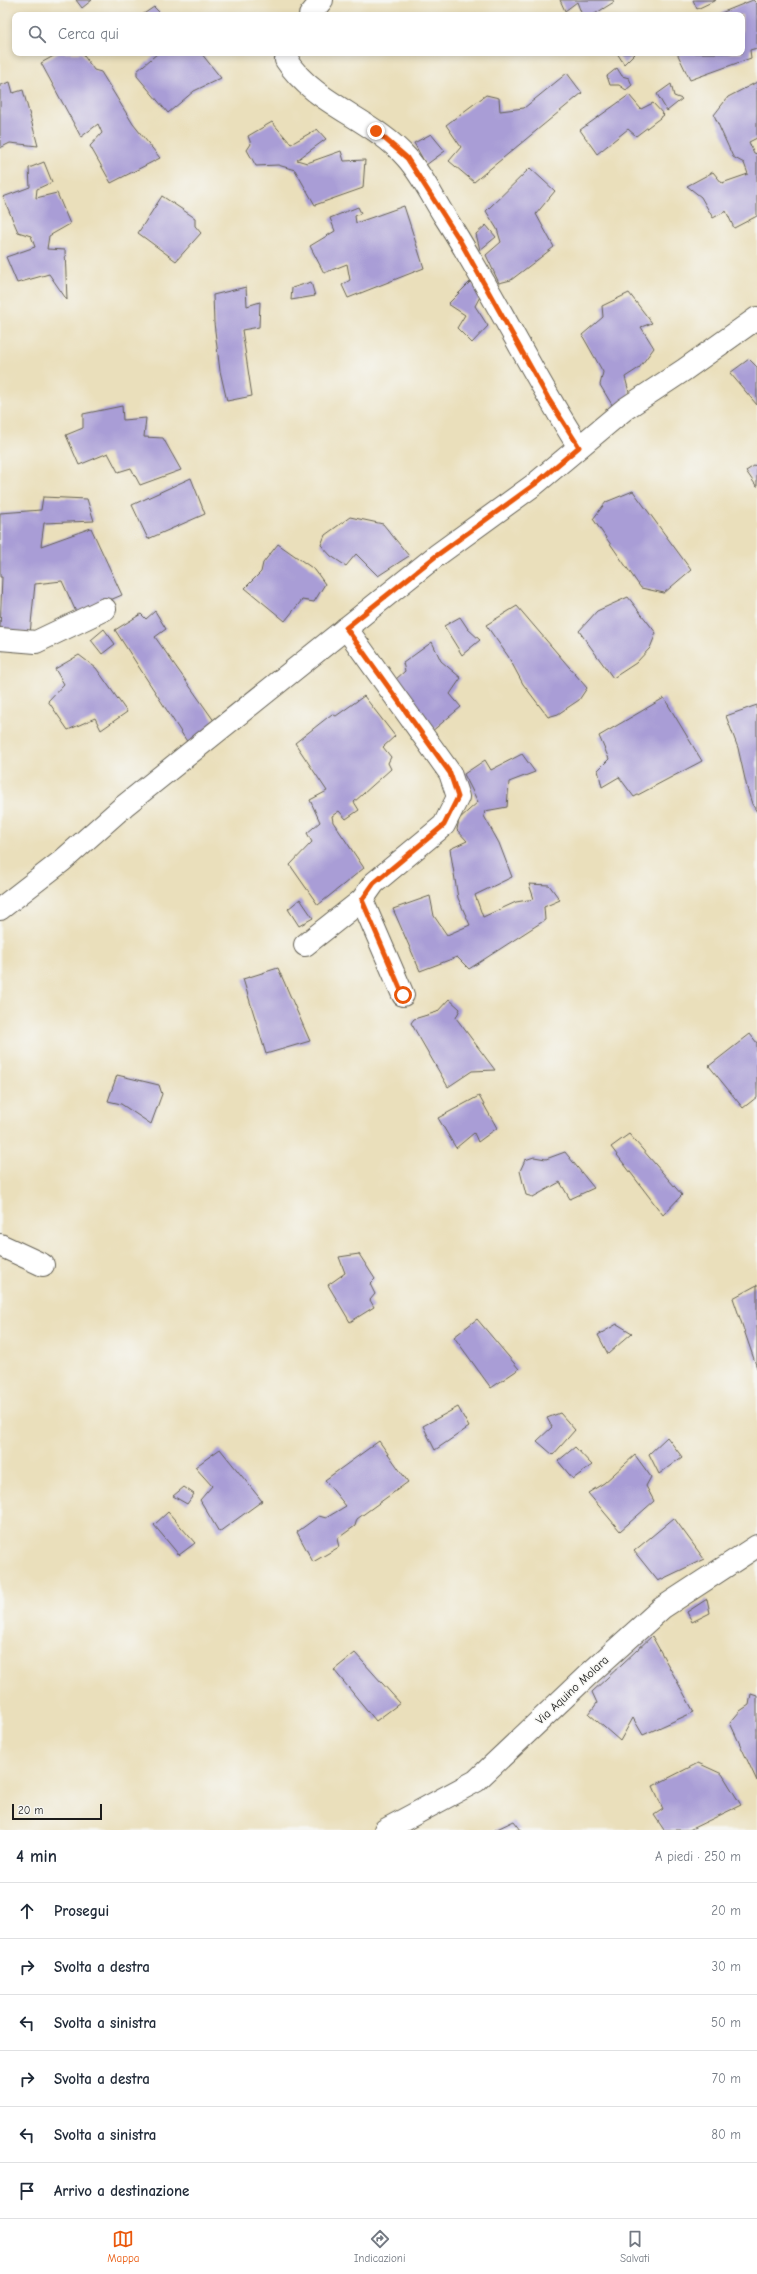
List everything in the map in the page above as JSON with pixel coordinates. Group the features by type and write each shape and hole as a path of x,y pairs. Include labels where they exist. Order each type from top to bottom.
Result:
{"street":[{"path":"312,12 322,0"},
{"path":"288,56 286,60 297,77 321,96 376,131 407,158 459,239 548,398 579,447"},
{"path":"0,909 62,861 124,806 436,556 535,484 625,409 684,370 757,318"},
{"path":"0,639 36,642 105,609"},
{"path":"305,945 362,900 374,883 444,825 458,797 450,773 346,628"},
{"path":"362,900 403,995"},
{"path":"0,1245 43,1264"},
{"name":"Via Aquino Molara","path":"385,1830 476,1781 589,1674 662,1608 757,1546"}],"building":[{"path":"76,0 92,0 82,8"},
{"path":"560,0 613,0 614,2 598,12 581,12 577,2 565,11"},
{"path":"693,0 716,0 697,9"},
{"path":"753,0 757,4 757,48 750,50 751,58 690,80 678,56 745,56 745,12 723,12"},
{"path":"154,7 159,12 146,12"},
{"path":"54,56 84,56 94,70 101,72 133,124 160,158 111,183 90,146 102,133 98,124 81,137 41,63"},
{"path":"154,56 203,56 221,78 194,91 168,113 137,76 137,71"},
{"path":"619,56 632,56 624,64"},
{"path":"617,68 622,76 629,78 632,85 626,90 619,85 610,85 607,76"},
{"path":"567,73 582,93 474,182 449,161 461,147 446,125 486,95 499,98 500,111 524,108"},
{"path":"10,82 13,93 23,90 38,146 10,143 0,148 0,85"},
{"path":"757,82 757,138 749,142 754,153 757,154 757,216 734,228 726,211 713,218 701,197 687,186 713,172 722,183 748,174 744,163 733,157 714,115 728,97"},
{"path":"671,84 674,96 682,99 667,111 657,94"},
{"path":"629,95 641,109 653,103 664,115 636,136 628,129 597,154 580,130"},
{"path":"272,122 291,144 317,129 326,139 297,160 307,163 341,151 344,161 365,160 363,188 315,205 295,170 278,165 256,166 247,150 251,144 248,136"},
{"path":"431,134 445,151 426,165 414,143"},
{"path":"44,162 52,182 37,189 36,198 57,193 70,224 49,236 47,249 65,250 67,300 49,274 17,283 6,257 35,247 31,236 18,232 3,197 30,187 29,168"},
{"path":"530,168 555,191 536,214 554,247 511,280 499,283 486,255 501,242 497,229 486,211"},
{"path":"162,196 195,218 195,226 201,233 176,261 138,233"},
{"path":"404,206 424,268 348,298 342,285 350,280 347,264 324,273 310,246 335,231 330,218 358,207 361,213 355,216 356,223"},
{"path":"486,225 496,237 480,250 476,234"},
{"path":"311,282 315,296 291,300 292,288"},
{"path":"470,282 482,293 475,306 488,326 472,343 457,328 465,315 448,304"},
{"path":"246,287 247,306 260,302 259,327 242,330 252,396 227,401 220,371 214,323 213,295"},
{"path":"629,293 652,323 641,327 654,348 639,368 625,377 630,396 614,408 600,385 603,372 582,335 603,317 602,306"},
{"path":"749,359 757,367 757,405 730,373"},
{"path":"122,406 123,420 146,418 144,437 163,438 181,470 140,485 131,468 118,472 108,453 79,465 66,435 83,428 83,414"},
{"path":"757,464 757,487 746,471"},
{"path":"191,478 205,514 148,539 132,505"},
{"path":"633,491 691,570 664,593 641,588 593,519 606,502"},
{"path":"43,497 87,499 94,521 44,523 41,546 91,528 122,595 77,614 62,581 35,584 30,634 0,628 2,577 0,577 0,513 41,510"},
{"path":"350,517 383,524 409,556 378,576 356,554 346,566 331,556 321,545 325,535"},
{"path":"278,544 315,570 325,584 314,602 302,600 285,621 245,588 261,572 263,563"},
{"path":"628,597 656,633 650,648 636,663 613,678 579,631 597,611"},
{"path":"517,606 587,688 579,700 558,714 548,717 523,684 508,656 486,625"},
{"path":"155,611 166,629 155,637 217,725 188,743 115,630 141,614 146,619"},
{"path":"460,617 468,629 480,640 462,655 444,626"},
{"path":"104,629 115,644 102,654 91,640"},
{"path":"432,642 441,661 461,678 450,694 461,707 431,732 395,680 405,671 403,663"},
{"path":"79,655 96,668 127,712 101,730 95,718 68,730 48,701 64,684 55,669"},
{"path":"364,696 395,736 383,747 391,757 388,763 391,769 354,802 359,810 346,819 339,811 332,816 333,822 364,868 318,905 290,865 312,842 307,833 320,822 310,800 327,791 295,743 332,714 336,716"},
{"path":"664,698 702,761 634,797 619,777 602,787 598,770 609,759 599,736"},
{"path":"757,705 757,812 752,804 738,748 726,716"},
{"path":"522,754 535,772 509,782 507,807 485,811 484,816 499,843 512,877 475,895 483,917 516,902 534,899 529,884 549,885 560,900 544,907 545,920 469,969 457,957 420,971 393,909 430,896 434,916 447,935 470,925 458,898 450,849 467,841 457,830 459,819 478,802 464,774 485,760 491,770"},
{"path":"300,899 313,918 299,926 288,909"},
{"path":"278,968 310,1041 266,1054 243,979"},
{"path":"449,999 460,1009 456,1018 495,1070 472,1071 448,1087 411,1023 414,1019 437,1012"},
{"path":"750,1034 757,1043 757,1097 743,1108 709,1066"},
{"path":"117,1075 159,1085 162,1094 151,1124 121,1104 108,1101"},
{"path":"479,1096 497,1128 478,1142 474,1133 456,1148 438,1118"},
{"path":"629,1134 682,1195 663,1215 611,1147"},
{"path":"565,1152 594,1188 570,1199 560,1182 533,1197 526,1195 520,1171 525,1160 534,1157 546,1159"},
{"path":"359,1254 375,1279 370,1284 375,1294 370,1300 374,1307 350,1322 328,1285 345,1273 339,1257"},
{"path":"757,1285 757,1368 733,1298"},
{"path":"477,1319 519,1369 491,1388 454,1337"},
{"path":"617,1324 632,1333 608,1354 598,1335"},
{"path":"458,1407 469,1427 435,1450 423,1426"},
{"path":"560,1413 575,1430 553,1455 537,1441 552,1427 547,1418"},
{"path":"667,1437 682,1457 659,1474 649,1454"},
{"path":"379,1441 408,1482 357,1519 355,1526 337,1539 339,1547 313,1562 297,1532 319,1516 326,1518 346,1506 325,1480"},
{"path":"575,1447 592,1465 573,1479 558,1461"},
{"path":"220,1449 262,1501 219,1532 200,1500 212,1486 195,1467"},
{"path":"635,1455 651,1477 646,1486 654,1501 620,1531 588,1493 604,1483"},
{"path":"184,1487 194,1494 187,1504 173,1496"},
{"path":"168,1512 195,1543 179,1555 154,1525"},
{"path":"674,1518 704,1559 658,1581 634,1551"},
{"path":"707,1599 710,1613 692,1622 687,1612"},
{"path":"652,1636 694,1712 643,1735 633,1718 620,1741 589,1714 597,1703 592,1692"},
{"path":"355,1653 400,1703 376,1721 334,1670"},
{"path":"751,1694 757,1696 757,1781 730,1723 740,1711 749,1705"},
{"path":"698,1763 722,1774 741,1805 689,1830 664,1830 654,1815 663,1809 653,1786"},
{"path":"514,1821 521,1830 495,1830"}],"route":[{"path":"376,131 407,158 459,239 548,398 579,447 535,484 436,556 346,628 450,773 458,797 444,825 374,883 362,900 403,995"}]}
